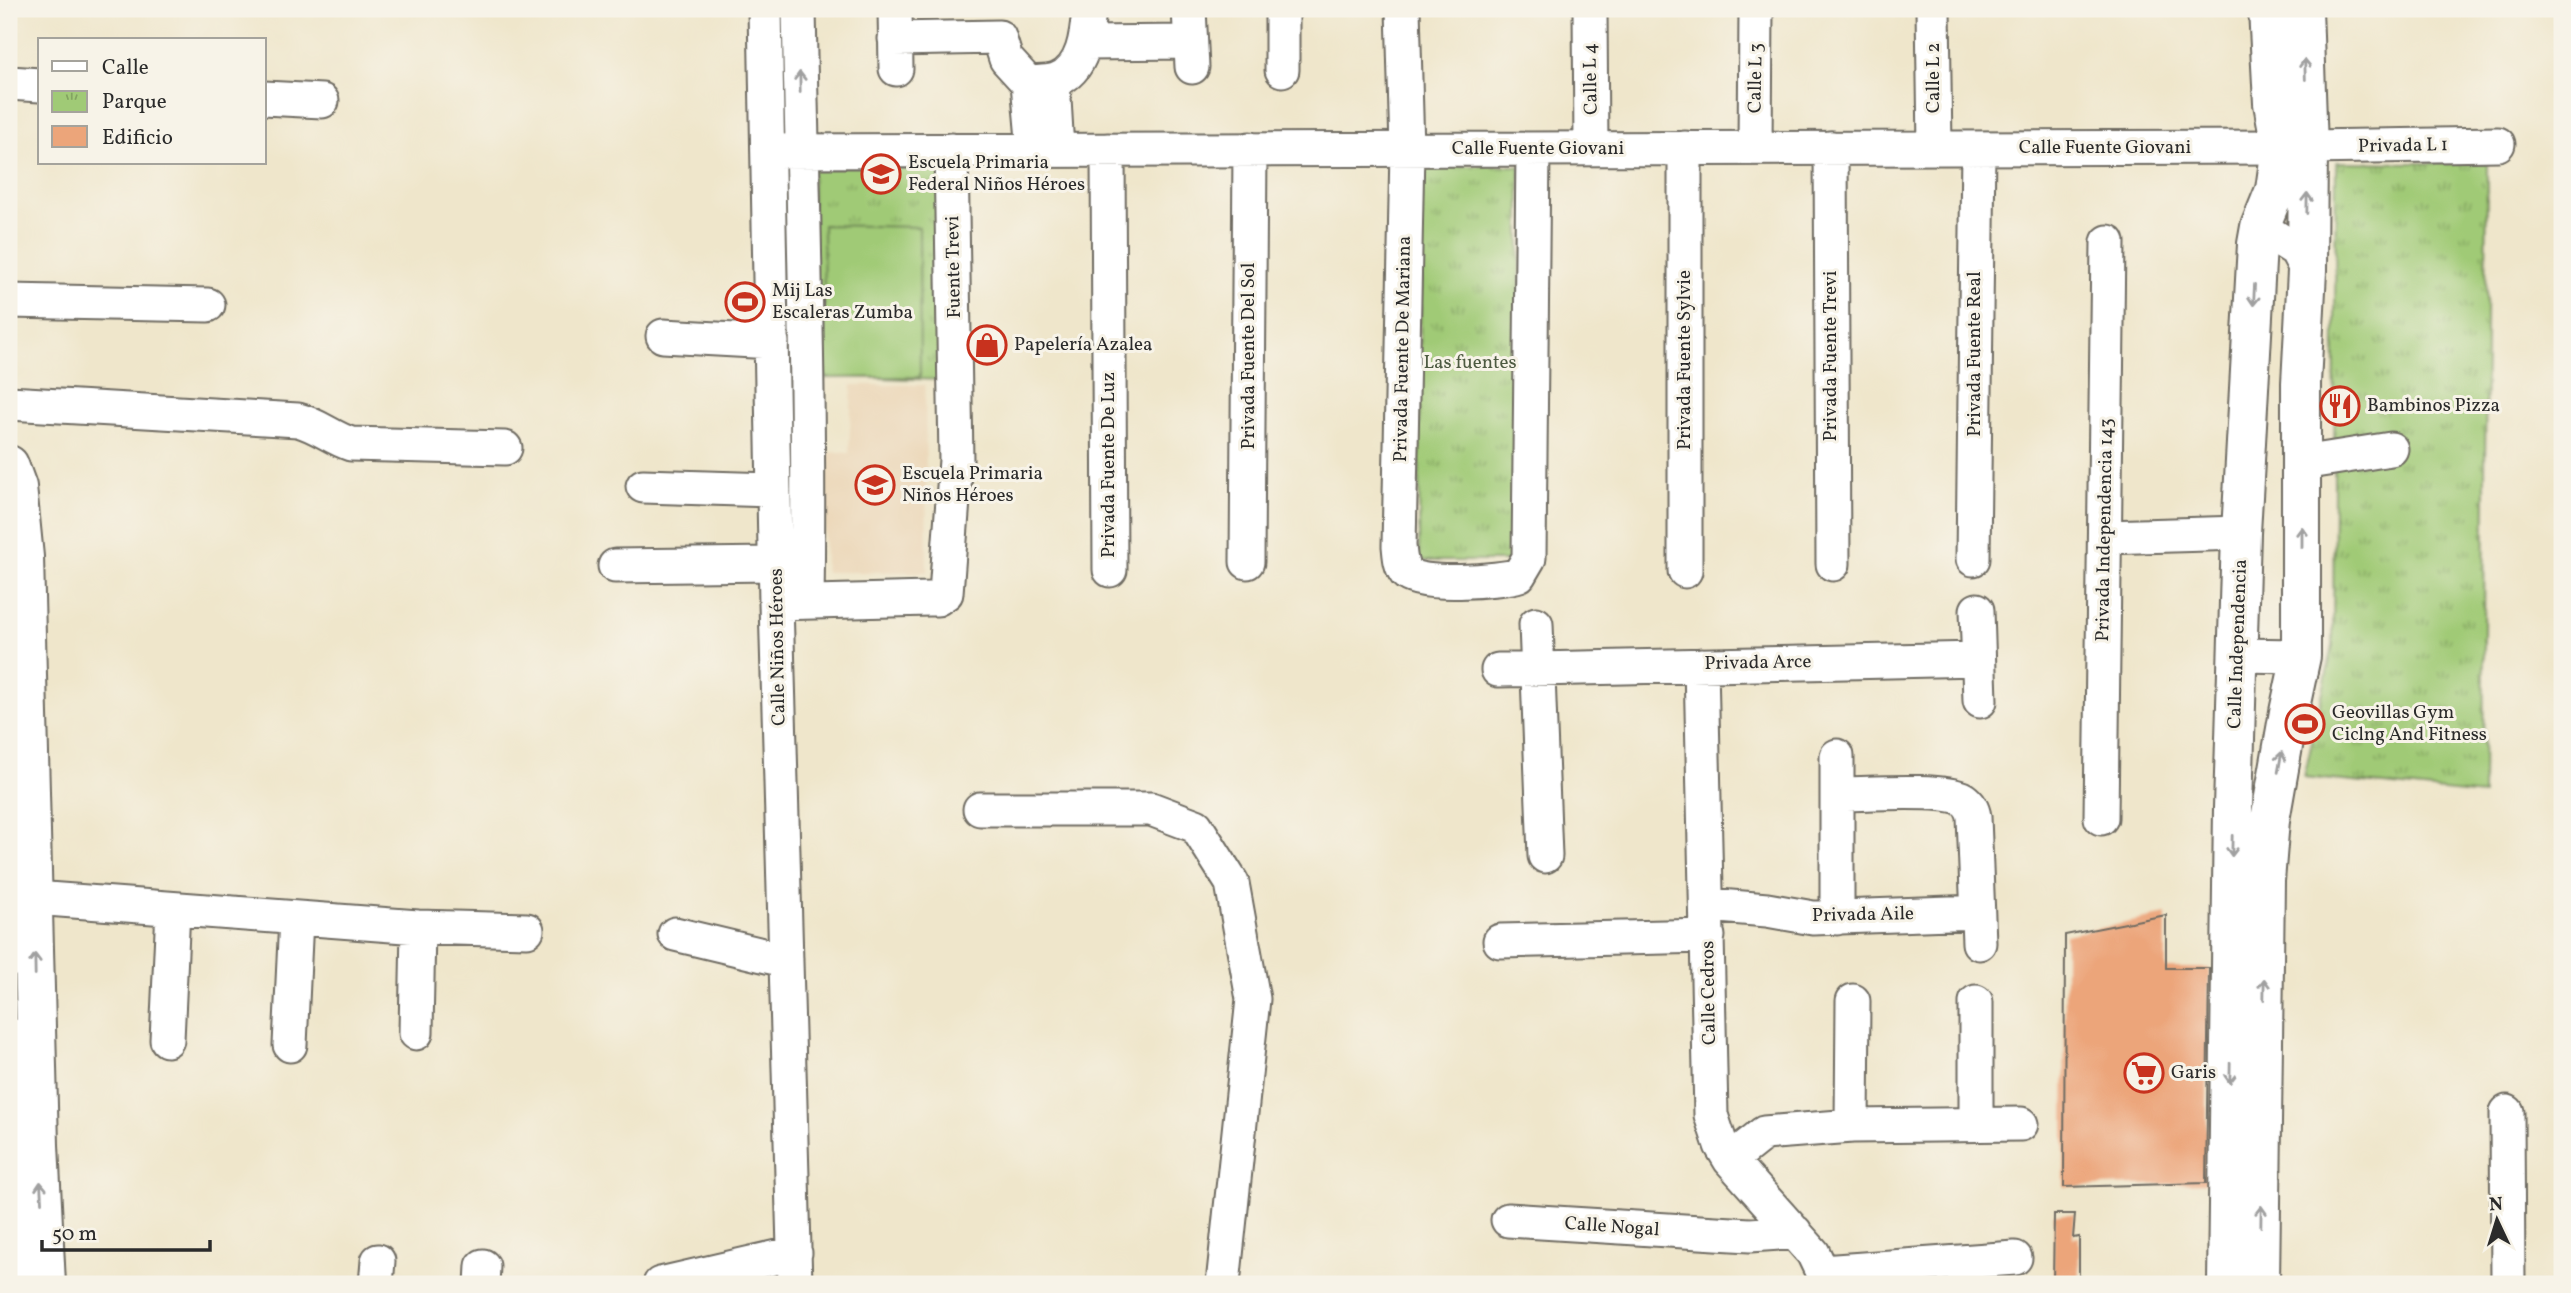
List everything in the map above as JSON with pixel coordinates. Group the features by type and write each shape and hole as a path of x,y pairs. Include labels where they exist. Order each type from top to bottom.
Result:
{"main road":[{"name":"Calle Independencia","path":"2260,1284 2265,881 2270,820 2288,712 2301,656 2301,383 2306,271 2273,103 2268,9"},
{"name":"Calle Independencia","path":"2227,1284 2233,808 2241,533 2257,244 2260,227 2275,190 2302,9"},
{"path":"10,472 24,558 21,897 46,1284"},
{"path":"20,1284 11,1099 10,960 21,897"}],"street":[{"name":"Calle Niños Héroes","path":"765,9 776,564 792,602 786,958 795,1268"},
{"path":"792,602 809,485 799,9"},
{"path":"895,39 998,23 1006,59 1040,82 1065,76 1086,43 1090,9"},
{"path":"1086,43 1191,54 1189,9"},
{"path":"1282,9 1282,70"},
{"name":"Privada Fuente De Mariana","path":"1403,9 1407,149 1399,546 1402,565 1407,575 1419,579 1508,579 1519,575 1529,558 1533,149"},
{"name":"Calle L 4","path":"1590,9 1591,149"},
{"name":"Calle L 3","path":"1755,148 1756,9"},
{"name":"Calle L 2","path":"1933,9 1935,148"},
{"path":"1040,82 1045,150"},
{"path":"9,83 38,85"},
{"path":"266,98 322,101"},
{"name":"Privada L 1","path":"2280,147 2498,144"},
{"name":"Calle Fuente Giovani","path":"768,151 2280,147"},
{"name":"Privada Fuente Sylvie","path":"1685,148 1685,571"},
{"name":"Privada Fuente Trevi","path":"1831,148 1833,564"},
{"name":"Privada Fuente Real","path":"1973,559 1978,148"},
{"name":"Privada Fuente Del Sol","path":"1247,562 1251,149"},
{"name":"Fuente Trevi","path":"792,602 937,599 946,593 956,460 951,150"},
{"name":"Privada Fuente De Luz","path":"1108,150 1110,569"},
{"path":"2260,227 2296,250 2306,271"},
{"name":"Privada Independencia 143","path":"2101,818 2108,242"},
{"path":"9,302 208,305"},
{"path":"663,336 772,342"},
{"path":"9,403 298,421 313,424 338,440 351,444 505,448"},
{"path":"2302,463 2391,449"},
{"path":"643,486 774,490"},
{"path":"2105,537 2241,533"},
{"path":"615,566 776,564"},
{"path":"1977,610 1980,701"},
{"path":"1536,624 1545,856"},
{"path":"2239,655 2301,656"},
{"name":"Privada Arce","path":"1498,670 1978,659"},
{"name":"Calle Cedros","path":"1701,665 1711,1115 1717,1138 1730,1160 1813,1253 1822,1278"},
{"path":"1837,756 1837,918"},
{"name":"Privada Aile","path":"1500,941 1708,921 1767,909 1813,918 1978,927 1975,817 1966,801 1949,794 1838,794"},
{"path":"980,809 1151,809 1196,826 1232,883 1253,999 1223,1284"},
{"path":"21,897 418,927 527,930"},
{"path":"167,1040 173,909"},
{"path":"289,1045 296,918"},
{"path":"416,1033 418,927"},
{"path":"676,934 771,957 786,958"},
{"path":"1852,1126 1853,1001"},
{"path":"1976,1002 1976,1124"},
{"path":"2507,1112 2508,1284"},
{"path":"1711,1115 1748,1122 1764,1133"},
{"path":"1730,1160 1764,1133 1852,1126 2021,1124"},
{"path":"1716,1233 1755,1188"},
{"name":"Calle Nogal","path":"1508,1220 1750,1235 1795,1232"},
{"path":"1822,1278 1951,1274 2015,1258"},
{"path":"660,1284 795,1268"}],"shaded area":[{"name":"Escuela Primaria Niños Héroes","path":"852,385 925,385 927,572 825,572 824,452 849,453"}],"green space":[{"path":"943,162 946,380 817,376 812,164"},
{"path":"2336,162 2487,164 2483,795 2304,777 2333,646"},
{"name":"Las fuentes","path":"1421,166 1520,166 1519,561 1419,561"},
{"path":"823,225 919,227 920,377 825,378"}],"building":[{"name":"Garis","path":"2166,915 2166,968 2209,968 2206,1183 2064,1187 2065,935"},
{"path":"2054,1214 2075,1214 2073,1238 2079,1237 2079,1284 2053,1284"}],"place":[{"name":"Escuela Primaria Federal Niños Héroes","path":"881,174"},
{"name":"Mij Las Escaleras Zumba","path":"745,302"},
{"name":"Papelería Azalea","path":"987,345"},
{"name":"Bambinos Pizza","path":"2340,406"},
{"name":"Escuela Primaria Niños Héroes","path":"875,485"},
{"name":"Geovillas Gym Ciclng And Fitness","path":"2305,724"},
{"name":"Garis","path":"2144,1073"}]}
